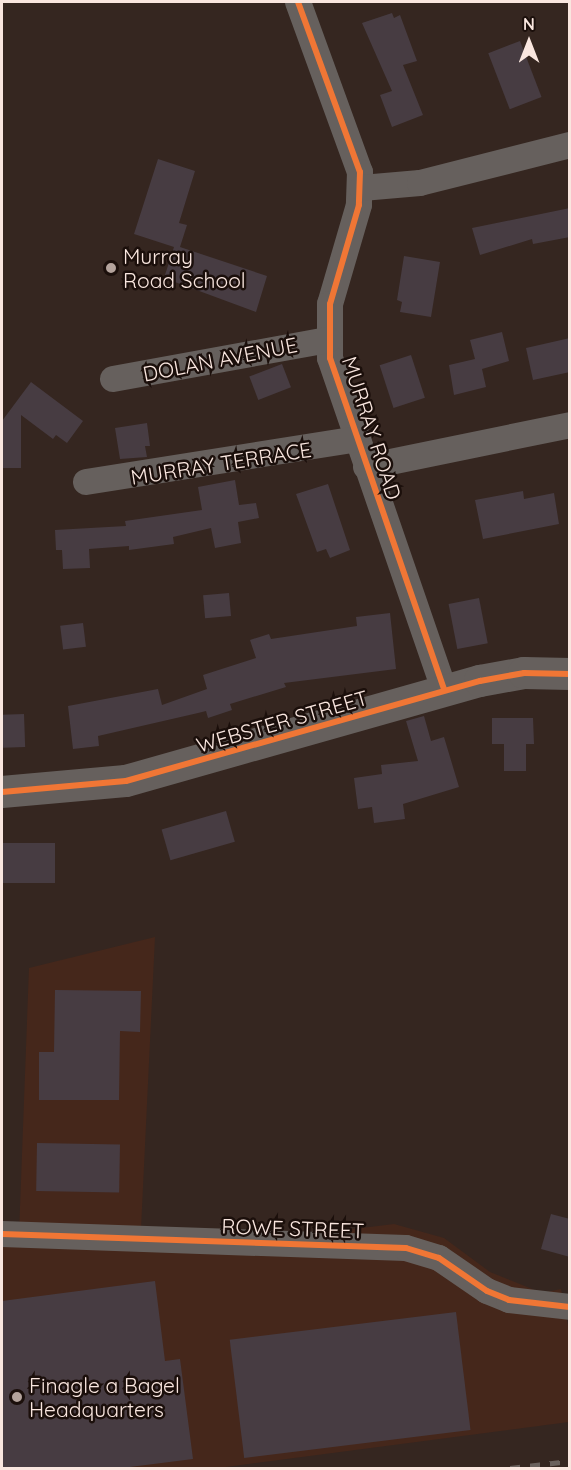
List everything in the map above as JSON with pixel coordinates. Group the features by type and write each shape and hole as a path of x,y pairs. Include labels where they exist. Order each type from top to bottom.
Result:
{"street":[{"name":"MURRAY ROAD","path":"298,2 352,141 362,188 334,286 328,340 335,378 444,690"},
{"path":"362,188 420,183 570,145"},
{"name":"DOLAN AVENUE","path":"113,379 328,340"},
{"path":"366,467 570,425"},
{"name":"MURRAY TERRACE","path":"86,482 356,439"},
{"name":"WEBSTER STREET","path":"2,792 126,781 444,690 511,674 570,674"},
{"name":"ROWE STREET","path":"2,1234 406,1248 440,1258 487,1291 509,1300 570,1307"}],"shaded area":[{"path":"155,937 141,1229 313,1234 394,1224 444,1238 490,1272 542,1293 561,1289 569,1331 569,1422 218,1468 2,1468 2,1233 19,1234 29,968"}],"building":[{"path":"392,13 394,18 400,15 417,61 403,65 423,115 392,127 380,95 392,91 362,23"},
{"path":"520,41 542,97 510,109 488,53"},
{"path":"158,159 195,171 179,223 187,225 180,247 267,276 256,312 164,278 174,247 134,234"},
{"path":"570,208 570,237 533,244 532,239 480,255 472,228"},
{"path":"404,256 440,262 431,317 400,312 402,302 397,300"},
{"path":"502,332 509,361 482,369 486,387 454,395 449,365 475,359 470,340"},
{"path":"570,338 570,372 533,380 526,348"},
{"path":"411,355 425,398 394,408 380,365"},
{"path":"282,364 291,387 258,400 249,377"},
{"path":"31,382 83,421 67,443 56,435 53,439 21,415 21,468 2,468 2,421"},
{"path":"147,423 150,446 145,446 147,457 120,459 115,428"},
{"path":"235,480 239,505 256,503 259,518 238,522 241,543 215,548 211,528 173,537 174,544 129,550 129,546 89,549 90,568 63,569 62,550 56,550 55,530 126,526 125,521 202,510 198,487"},
{"path":"328,484 350,550 330,558 326,549 317,552 296,494"},
{"path":"523,491 524,499 554,493 559,524 483,539 475,500"},
{"path":"229,593 231,616 205,618 203,595"},
{"path":"479,598 488,643 457,649 449,604"},
{"path":"390,613 396,669 284,683 286,687 230,704 232,710 208,718 206,711 98,736 99,746 73,749 68,706 158,689 162,705 207,689 203,675 256,658 250,640 269,634 271,639 357,626 356,617"},
{"path":"83,623 86,647 63,650 60,626"},
{"path":"24,714 25,747 3,748 2,715"},
{"path":"424,716 431,741 444,737 459,787 403,804 405,819 374,823 372,807 358,809 354,778 382,774 381,765 418,761 406,721"},
{"path":"492,718 533,718 534,744 526,744 526,771 504,771 504,744 492,744"},
{"path":"226,811 235,842 170,860 162,829"},
{"path":"2,843 55,843 55,883 2,883"},
{"path":"55,990 141,991 140,1032 120,1031 119,1100 39,1100 39,1052 54,1052"},
{"path":"37,1143 120,1144 119,1192 36,1191"},
{"path":"551,1214 570,1219 570,1257 541,1249"},
{"path":"155,1281 165,1361 180,1359 193,1459 122,1468 2,1468 2,1301"},
{"path":"456,1312 471,1430 244,1458 230,1340"}],"railway":[{"path":"510,1468 570,1461"}],"cycle path":[{"path":"298,2 360,172 359,205 330,304 330,358 444,690"},
{"path":"2,792 126,781 480,681 524,673 570,674"},
{"path":"2,1234 406,1248 439,1258 487,1291 509,1300 570,1307"}],"place":[{"name":"Murray Road School","path":"111,268"},
{"name":"Finagle a Bagel Headquarters","path":"17,1397"}]}
